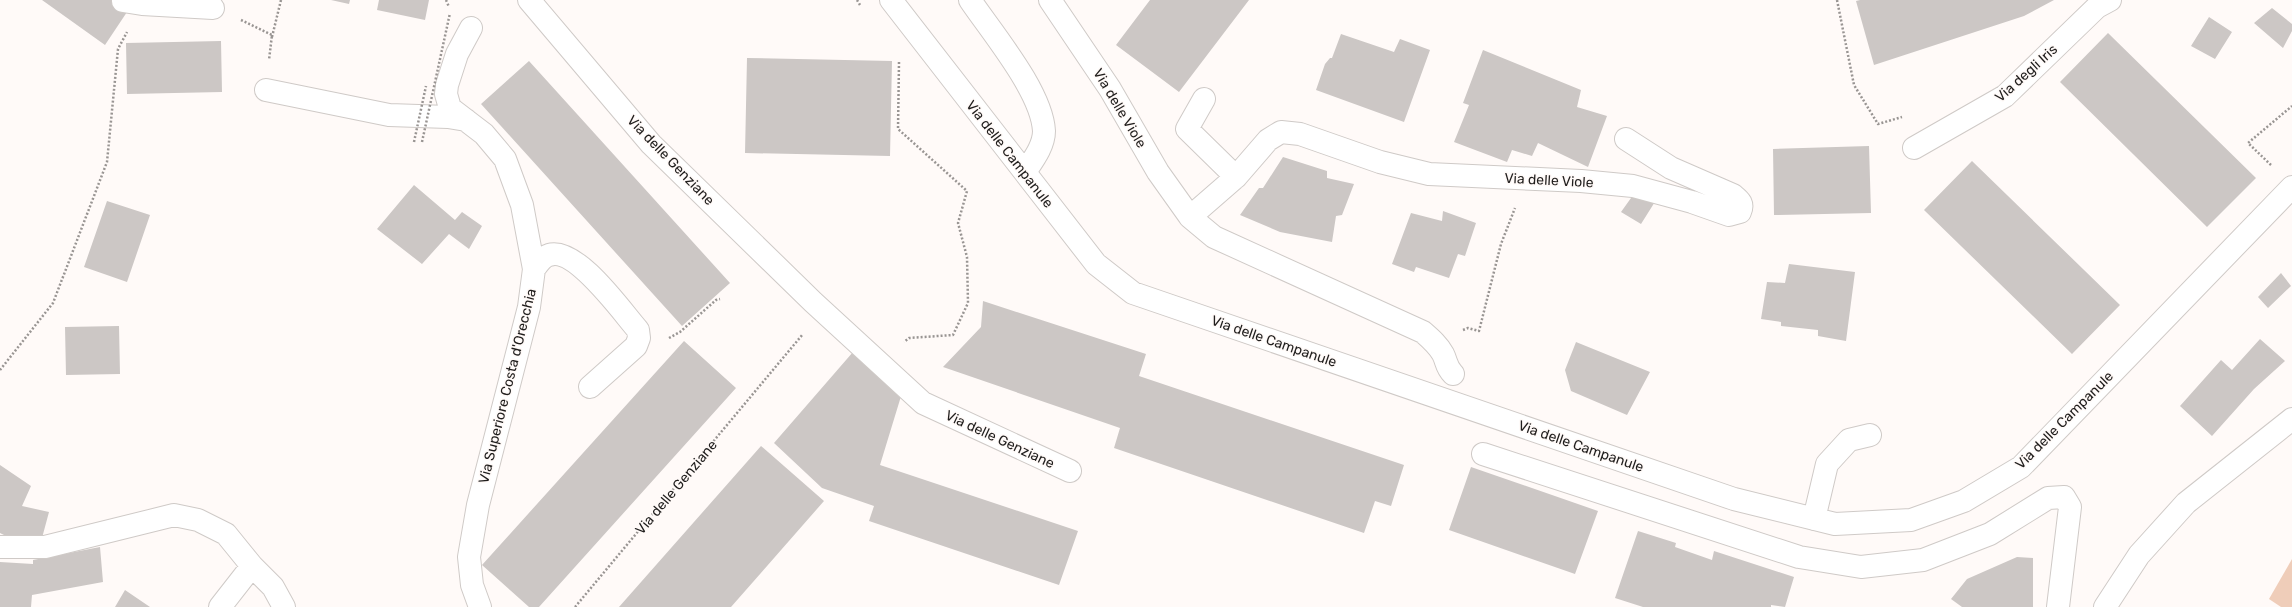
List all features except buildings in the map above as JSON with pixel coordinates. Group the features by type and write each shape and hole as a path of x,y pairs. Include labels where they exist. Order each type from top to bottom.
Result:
{"street":[{"name":"Via delle Genziane","path":"529,0 651,144 823,311 923,403 1070,471"},
{"name":"Via delle Campanule","path":"891,0 1096,264 1133,293 1734,499 1836,524 1911,520 1964,501 2020,467 2292,187"},
{"path":"970,0 1034,94 1044,132 1040,149 1025,172"},
{"name":"Via delle Viole","path":"1050,0 1110,90 1158,172 1190,217 1214,237 1423,332 1436,343 1443,355 1446,368 1453,374"},
{"name":"Via degli Iris","path":"1914,148 2005,96 2097,7 2110,0"},
{"path":"132,3 180,3 213,8"},
{"name":"Via Superiore Costa d'Orecchia","path":"471,28 457,54 446,90 450,108 484,134 505,159 522,205 534,269 529,307 478,505 469,557 472,585 480,607"},
{"path":"266,90 389,115 448,117 466,120"},
{"path":"1204,99 1187,129 1236,176"},
{"name":"Via delle Viole","path":"1190,217 1236,176 1268,140 1281,132 1300,134 1380,162 1429,174 1526,178 1633,186 1692,202 1729,215 1740,212 1742,207 1740,200 1733,195 1671,168 1626,138"},
{"path":"534,269 542,259 549,254 569,257 581,265 638,330 639,338 636,346 590,387"},
{"path":"2105,607 2139,555 2186,503 2292,419"},
{"path":"1814,519 1827,464 1849,440 1870,435"},
{"path":"1482,454 1799,557 1860,567 1923,560 1990,534 2048,498 2064,496 2070,507 2058,607"},
{"path":"0,547 45,547 174,515 198,520 226,534 252,566 273,587 284,607"},
{"path":"220,607 252,566"}],"path":[{"path":"266,90 271,39 281,0"},
{"path":"1837,0 1854,85 1878,124 1908,116"},
{"path":"0,370 53,303 107,162 118,49 132,3"},
{"path":"213,8 272,35 271,39"},
{"path":"422,142 450,14"},
{"path":"880,364 909,338 953,335 968,303 967,257 958,223 967,191 898,129 899,60"},
{"path":"414,142 426,86"},
{"path":"2276,169 2248,143 2292,106"},
{"path":"1436,343 1454,332 1468,328 1479,331 1501,244 1526,178"},
{"path":"639,338 664,340 669,338 680,332 720,298"},
{"name":"Via delle Genziane","path":"575,607 823,311"}],"shaded area":[{"path":"2292,559 2292,607 2281,607 2269,599"}]}
